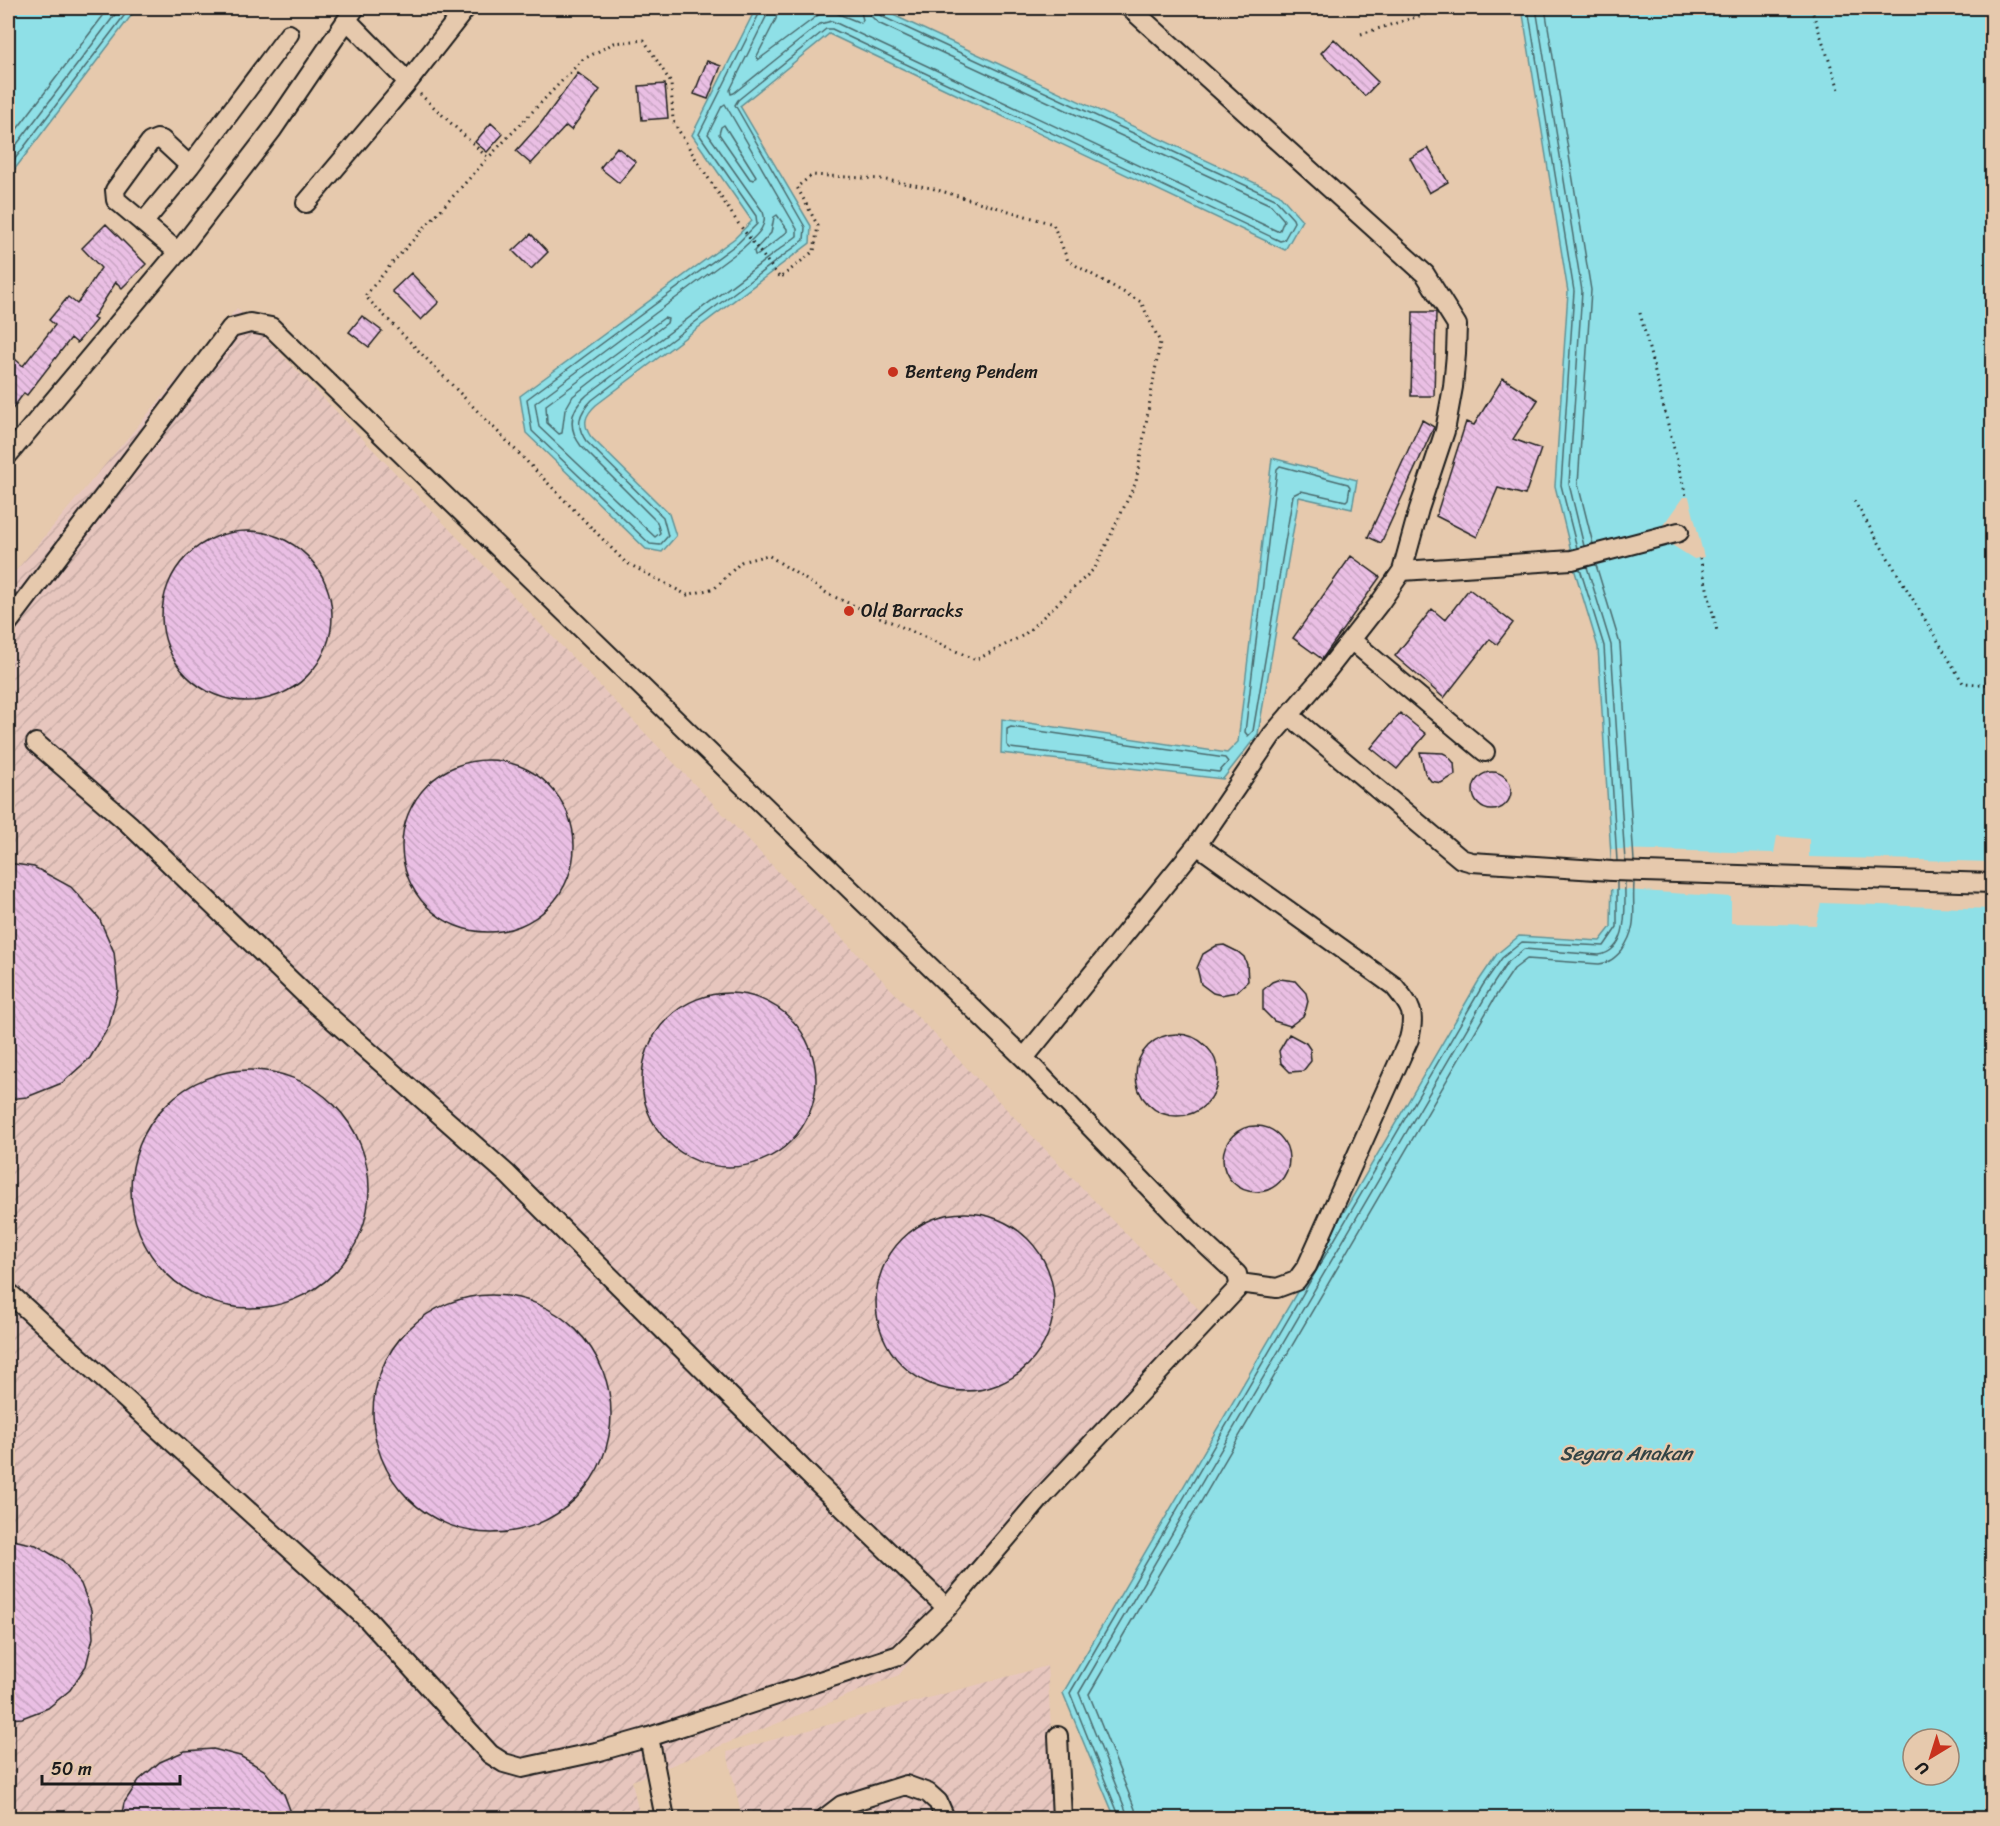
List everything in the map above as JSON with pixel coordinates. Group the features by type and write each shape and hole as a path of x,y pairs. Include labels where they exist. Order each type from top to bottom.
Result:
{"street":[{"path":"306,203 408,82 465,8"},
{"path":"1024,1058 1197,845 1272,735 1352,640 1402,571 1419,508 1445,431 1453,387 1457,325 1425,274 1130,8"},
{"path":"8,455 178,252 272,130 351,14 408,82"},
{"path":"143,223 190,166 290,34"},
{"path":"178,252 116,200 114,193 116,186 150,142 157,139 162,140 190,166"},
{"path":"8,623 231,328 250,323 271,327 1024,1058 1192,1232 1237,1274 1239,1283 1237,1289 1040,1499 947,1608 899,1654 649,1737 597,1752 522,1768 504,1763 490,1754 368,1620 8,1292"},
{"path":"1402,571 1572,560 1680,532"},
{"path":"1352,640 1485,752"},
{"path":"1289,715 1461,860 1612,871 1992,883"},
{"path":"36,743 129,824 314,1003 507,1174 804,1470 947,1608"},
{"path":"1197,845 1394,986 1408,1003 1414,1020 1409,1039 1307,1266 1296,1281 1277,1288 1239,1283"},
{"path":"1058,1736 1062,1818"},
{"path":"649,1737 666,1818"},
{"path":"825,1818 842,1805 906,1785 928,1792 939,1802 945,1818"}],"path":[{"path":"1361,34 1445,8"},
{"path":"1811,8 1840,92"},
{"path":"644,40 671,83 673,121 738,223 780,278 814,251 818,225 797,187 812,175 881,179 931,188 1053,224 1068,261 1141,302 1160,342 1136,482 1095,568 1024,635 976,660 828,594 768,555 741,562 715,588 687,595 625,562 365,296 488,158 582,60 614,43 644,40"},
{"path":"408,82 488,158"},
{"path":"1640,313 1686,496"},
{"path":"1854,501 1963,683 1992,685"},
{"path":"1700,558 1717,631"}],"shaded area":[{"path":"237,308 1206,1317 1040,1499 899,1675 632,1781 640,1818 8,1818 8,580"},
{"path":"1047,1666 1057,1818 742,1818 727,1752"}],"water":[{"path":"8,8 137,8 8,178"},
{"path":"756,8 878,8 1279,194 1302,220 1285,250 829,34 740,106 811,226 810,243 596,405 587,416 586,428 591,437 669,514 676,536 662,552 646,549 526,433 520,396 735,238 752,221 692,135"},
{"name":"Segara Anakan","path":"1522,8 1992,8 1992,1818 1115,1818 1063,1693 1478,982 1497,954 1519,936 1600,941 1611,927 1612,871 1598,647 1573,565 1555,486 1568,292"},
{"path":"1272,458 1357,480 1352,509 1299,497 1258,734 1223,779 1001,753 1002,719 1227,753 1238,742"}],"pier":[{"path":"1683,497 1689,497 1704,557 1694,559 1664,540 1661,528"},
{"path":"1777,836 1809,839 1809,857 1992,862 1992,909 1821,903 1816,925 1731,923 1731,897 1611,889 1611,849 1774,853"}],"building":[{"path":"1334,39 1378,82 1365,96 1321,53"},
{"path":"707,61 721,66 708,99 694,94"},
{"path":"578,73 600,90 571,130 566,126 531,164 516,151 541,123"},
{"path":"665,84 668,118 642,120 639,86"},
{"path":"491,123 503,134 487,152 475,142"},
{"path":"617,147 636,162 619,183 600,168"},
{"path":"1428,148 1448,182 1429,193 1410,158"},
{"path":"106,224 146,264 122,288 116,282 93,318 96,320 77,343 71,338 27,395 24,393 8,415 8,353 23,366 55,325 49,320 68,297 77,304 101,268 82,248"},
{"path":"531,234 548,252 531,269 513,251"},
{"path":"411,273 439,302 421,320 392,291"},
{"path":"1413,312 1436,312 1434,396 1411,396"},
{"path":"362,316 382,331 369,347 349,332"},
{"path":"1503,378 1538,400 1513,439 1541,449 1525,495 1498,488 1477,537 1436,516 1466,422 1474,425"},
{"path":"1422,420 1434,427 1381,543 1368,537"},
{"path":"247,531 279,538 307,556 325,584 332,616 325,648 307,676 279,694 247,701 215,694 187,676 169,648 162,616 169,584 187,556 215,538"},
{"path":"1351,556 1380,577 1322,659 1293,638"},
{"path":"1469,589 1513,623 1497,644 1490,639 1444,698 1395,656 1432,609 1445,620"},
{"path":"1400,713 1426,734 1397,769 1371,748"},
{"path":"1420,752 1447,755 1454,763 1455,775 1441,783 1431,781 1425,773"},
{"path":"488,760 521,767 549,785 567,813 574,846 567,879 549,907 521,925 488,932 455,925 427,907 409,879 402,846 409,813 427,785 455,767"},
{"path":"1492,772 1505,778 1511,791 1505,804 1492,810 1479,804 1473,791 1479,778"},
{"path":"8,863 34,867 71,887 99,918 114,952 118,990 109,1026 90,1058 62,1083 27,1097 8,1099"},
{"path":"1224,945 1244,957 1248,981 1236,992 1221,995 1213,993 1201,984 1197,968 1203,954 1216,946"},
{"path":"1280,979 1295,981 1306,993 1308,1001 1303,1016 1290,1026 1274,1021 1263,1010 1263,990 1272,982"},
{"path":"729,993 746,994 762,999 778,1007 791,1018 802,1031 810,1047 815,1063 815,1097 810,1113 802,1129 791,1142 778,1153 762,1161 746,1166 729,1167 712,1166 696,1161 680,1153 667,1142 656,1129 648,1113 643,1097 642,1080 643,1063 648,1047 656,1031 667,1018 680,1007 696,999 712,994"},
{"path":"1177,1034 1193,1037 1206,1046 1215,1059 1218,1075 1215,1091 1206,1104 1193,1113 1177,1116 1161,1113 1148,1104 1139,1091 1136,1075 1139,1059 1148,1046 1161,1037"},
{"path":"1289,1034 1306,1043 1310,1049 1311,1061 1303,1071 1290,1072 1281,1063 1279,1051"},
{"path":"250,1070 273,1072 295,1079 316,1090 334,1105 349,1123 360,1144 367,1166 369,1189 367,1212 360,1234 349,1255 334,1273 316,1288 295,1299 273,1306 250,1308 227,1306 205,1299 184,1288 166,1273 151,1255 140,1234 133,1212 131,1189 133,1166 140,1144 151,1123 166,1105 184,1090 205,1079 227,1072"},
{"path":"1256,1126 1269,1129 1279,1136 1286,1146 1289,1159 1286,1172 1279,1182 1269,1189 1256,1192 1243,1189 1233,1182 1226,1172 1223,1159 1226,1146 1233,1136 1243,1129"},
{"path":"965,1213 982,1214 999,1219 1028,1239 1048,1268 1053,1285 1053,1319 1048,1336 1028,1365 999,1385 982,1390 965,1391 948,1390 931,1385 902,1365 882,1336 877,1319 876,1302 877,1285 882,1268 902,1239 931,1219 948,1214"},
{"path":"492,1295 515,1297 537,1304 558,1315 576,1330 591,1348 602,1369 609,1391 611,1414 609,1437 602,1459 591,1480 576,1498 558,1513 537,1524 515,1531 492,1533 469,1531 447,1524 426,1513 408,1498 393,1480 382,1459 375,1437 373,1414 375,1391 382,1369 393,1348 408,1330 426,1315 447,1304 469,1297"},
{"path":"8,1539 36,1545 63,1561 81,1584 91,1610 93,1638 86,1666 70,1690 48,1708 22,1718 8,1719"},
{"path":"213,1749 240,1756 264,1770 284,1794 293,1818 121,1818 124,1803 139,1780 160,1762 185,1751"}],"place":[{"name":"Benteng Pendem","path":"893,372"},
{"name":"Old Barracks","path":"849,611"}]}
